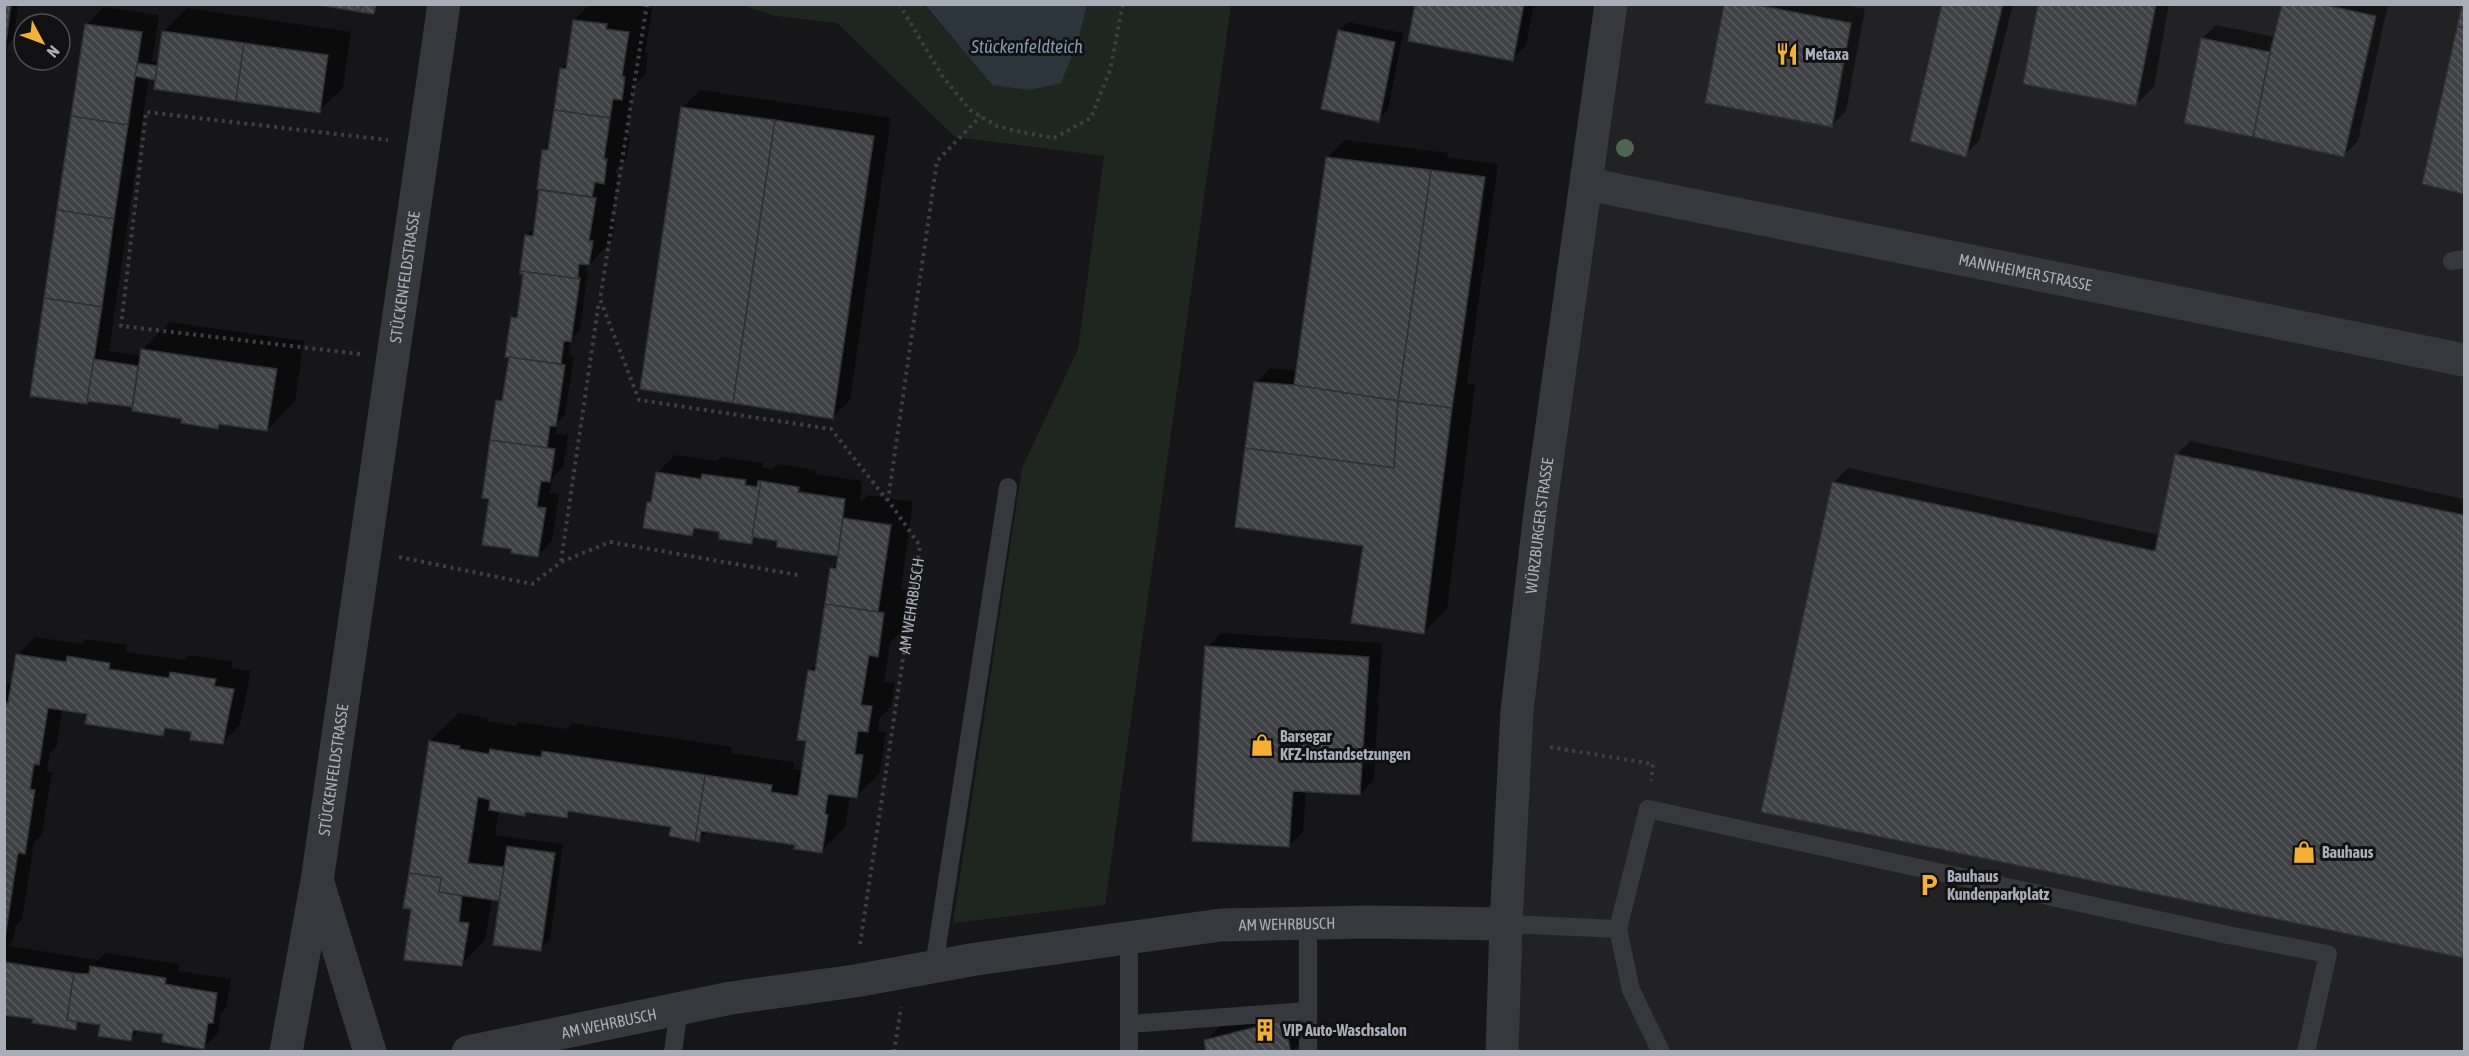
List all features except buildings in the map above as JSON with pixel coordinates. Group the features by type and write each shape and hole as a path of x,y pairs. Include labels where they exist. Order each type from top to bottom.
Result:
{"street":[{"name":"STÜCKENFELDSTRASSE","path":"286,1052 317,881 444,4"},
{"name":"WÜRZBURGER STRASSE","path":"1502,1052 1516,741 1541,504 1611,4"},
{"name":"MANNHEIMER STRASSE","path":"1587,184 2464,360"},
{"name":"STÜCKENFELDSTRASSE","path":"317,881 370,1052"},
{"name":"AM WEHRBUSCH","path":"468,1052 731,998 1221,925 1506,924"}],"lane":[{"path":"934,966 1008,487"},
{"path":"1661,1052 1631,990 1618,928 1648,809 2228,935 2328,954 2306,1052"},
{"path":"1308,923 1308,1052"},
{"path":"1506,924 1618,928"},
{"path":"1129,938 1130,1052"},
{"name":"AM WEHRBUSCH","path":"673,1052 679,1008"},
{"path":"1129,1024 1307,1011"}],"path":[{"path":"561,562 646,4"},
{"path":"899,4 943,77 970,110 997,126 1054,138 1091,118 1110,70 1123,4"},
{"path":"393,358 121,326 146,112 424,144"},
{"path":"888,501 937,161 981,117"},
{"name":"AM WEHRBUSCH","path":"600,299 639,400 831,429 920,546 855,981"},
{"path":"365,550 532,584 561,562 610,542 798,575"},
{"path":"1516,741 1653,764 1648,809"}],"shaded area":[{"path":"741,5 924,5 992,85 1078,41 1087,5 1231,5 1105,905 953,923 1022,468 1078,349 1104,156 955,137 837,23 776,16"},
{"path":"1611,5 2464,5 2464,1051 1502,1052 1506,924"}],"water":[{"name":"Stückenfeldteich","path":"925,5 1087,5 1078,41 1061,83 1030,90 992,85"}],"place":[{"name":"Metaxa","path":"1787,54"},
{"name":"Barsegar KFZ-Instandsetzungen","path":"1262,745"},
{"name":"Bauhaus","path":"2304,852"},
{"name":"Bauhaus Kundenparkplatz","path":"1929,885"},
{"name":"VIP Auto-Waschsalon","path":"1265,1030"}]}
